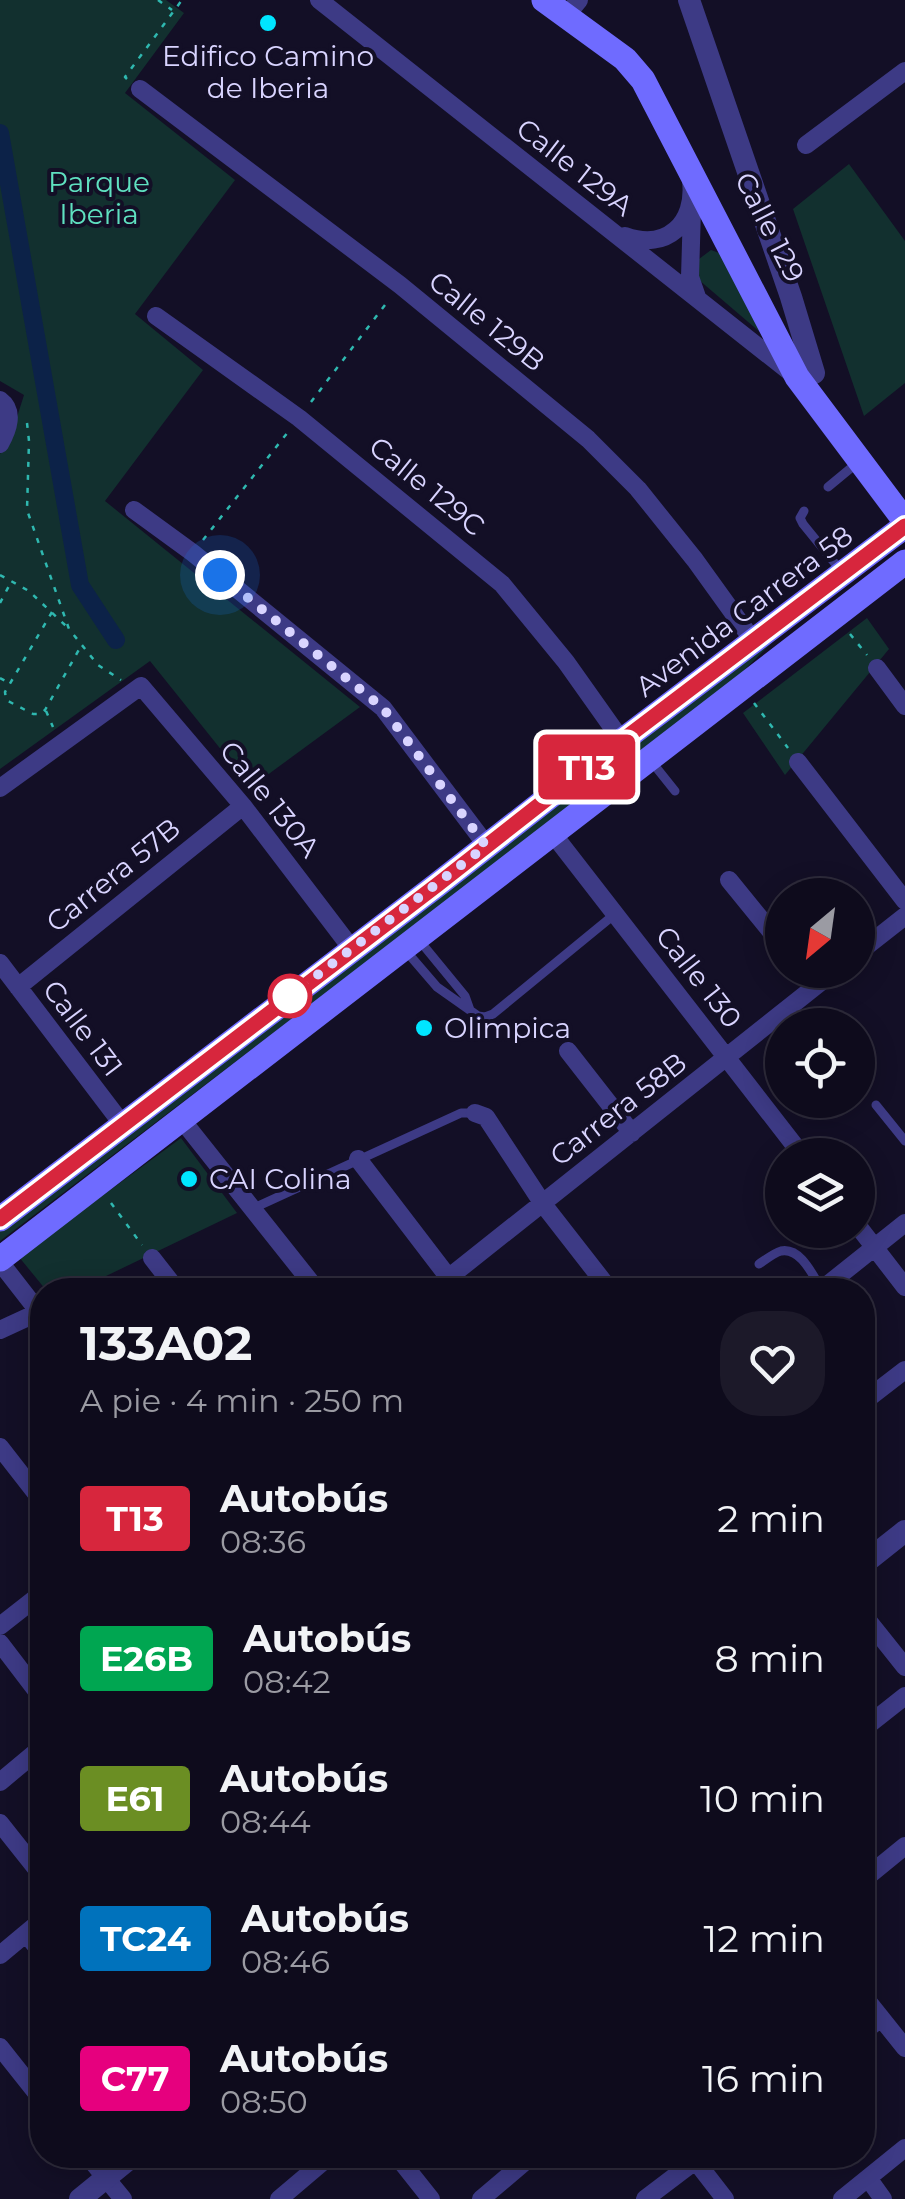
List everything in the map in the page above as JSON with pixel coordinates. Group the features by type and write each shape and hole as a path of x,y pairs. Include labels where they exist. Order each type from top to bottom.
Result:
{"main road":[{"name":"Calle 129","path":"544,0 573,5 630,45 649,64 701,156 783,319 806,375 905,494"},
{"name":"Calle 129","path":"573,5 635,68 650,90 806,375 905,523"},
{"name":"Avenida Carrera 58","path":"0,1219 905,523"},
{"path":"0,1260 905,562"}],"street":[{"name":"Calle 129A","path":"319,0 698,300 806,375"},
{"path":"695,3 780,262 806,375"},
{"path":"806,146 905,72"},
{"name":"Calle 129B","path":"140,90 400,285 588,439 638,489 754,642"},
{"name":"Calle 129","path":"686,162 692,203"},
{"path":"610,230 631,239 658,240 680,225 692,203"},
{"path":"692,203 690,277 698,300"},
{"name":"Calle 129C","path":"156,316 299,418 502,584 566,662 622,740"},
{"path":"0,444 8,428 9,412 2,401"},
{"path":"134,510 192,552 383,708 486,846"},
{"path":"877,668 905,706"},
{"path":"0,788 141,686"},
{"name":"Calle 130A","path":"141,686 243,806 352,950"},
{"path":"798,762 905,901"},
{"name":"Carrera 57B","path":"18,987 243,806"},
{"name":"Calle 130","path":"553,834 789,1138"},
{"path":"729,880 765,924"},
{"path":"875,940 905,916"},
{"name":"Calle 131","path":"0,964 123,1125"},
{"name":"Carrera 58B","path":"449,1278 812,988"},
{"path":"568,1051 632,1133"},
{"path":"475,1113 486,1117 542,1204 601,1278"},
{"path":"182,1120 308,1278"},
{"path":"358,1159 449,1278"},
{"path":"875,1247 905,1223"},
{"path":"836,1278 874,1248 905,1287"},
{"path":"152,1258 168,1278"},
{"path":"0,1260 30,1300"},
{"path":"0,1330 30,1318"},
{"path":"875,1394 905,1370"},
{"path":"0,1447 30,1486"},
{"path":"875,1555 905,1531"},
{"path":"0,1626 30,1602"},
{"path":"875,1630 905,1668"},
{"path":"0,1643 30,1682"},
{"path":"875,1720 905,1696"},
{"path":"0,1782 30,1757"},
{"path":"0,1823 30,1861"},
{"path":"875,1870 905,1846"},
{"path":"0,1955 30,1930"},
{"path":"26,1934 30,1939"},
{"path":"875,2010 905,2048"},
{"path":"875,2023 882,2018"},
{"path":"0,2047 30,2085"},
{"path":"842,2199 905,2148"},
{"path":"98,2168 123,2199"},
{"path":"80,2199 118,2168"},
{"path":"278,2199 315,2168"},
{"path":"406,2168 430,2199"},
{"path":"481,2199 517,2168"},
{"path":"646,2199 684,2168"},
{"path":"705,2168 726,2199"},
{"path":"868,2178 883,2199"}],"lane":[{"path":"828,487 860,461"},
{"path":"804,511 800,518 803,524 843,574"},
{"path":"649,759 676,791"},
{"path":"411,944 436,987 485,1018 615,914"},
{"path":"411,944 465,996 470,1010"},
{"path":"876,1105 905,1141"},
{"path":"253,1209 461,1113 475,1113"},
{"path":"759,1264 780,1251 793,1252 814,1278"}],"path":[{"path":"158,0 173,11"},
{"path":"140,90 124,77 182,0"},
{"path":"2,401 22,410 28,425 28,510 69,629"},
{"path":"0,575 28,591 52,612 98,665 119,679 141,686"},
{"path":"0,603 12,582"},
{"path":"52,612 10,684 6,700 40,714 82,644"},
{"path":"848,631 877,668"},
{"path":"0,678 10,684"},
{"path":"746,692 798,762"},
{"path":"97,1185 152,1258"}],"green space":[{"name":"Parque Iberia","path":"0,0 166,0 184,13 125,93 235,180 135,314 203,370 105,501 360,707 251,787 150,661 0,769 0,454 10,439 24,395 0,381"},
{"path":"849,164 905,241 905,383 864,416 793,209"},
{"path":"711,250 719,253 768,339 699,280 695,262"},
{"path":"798,617 726,688 0,1241 0,1223"},
{"path":"867,618 889,649 785,775 743,713"},
{"path":"181,1138 237,1213 102,1278 36,1278 19,1257"}],"waterway":[{"path":"0,133 80,585 116,640"}],"bus line":[{"name":"T13","path":"0,1219 905,526"}],"place":[{"name":"Edifico Camino de Iberia","path":"268,23"},
{"name":"Olimpica","path":"424,1028"},
{"name":"CAI Colina","path":"189,1179"}],"route":[{"path":"220,575 383,708 486,846 290,996"}]}
